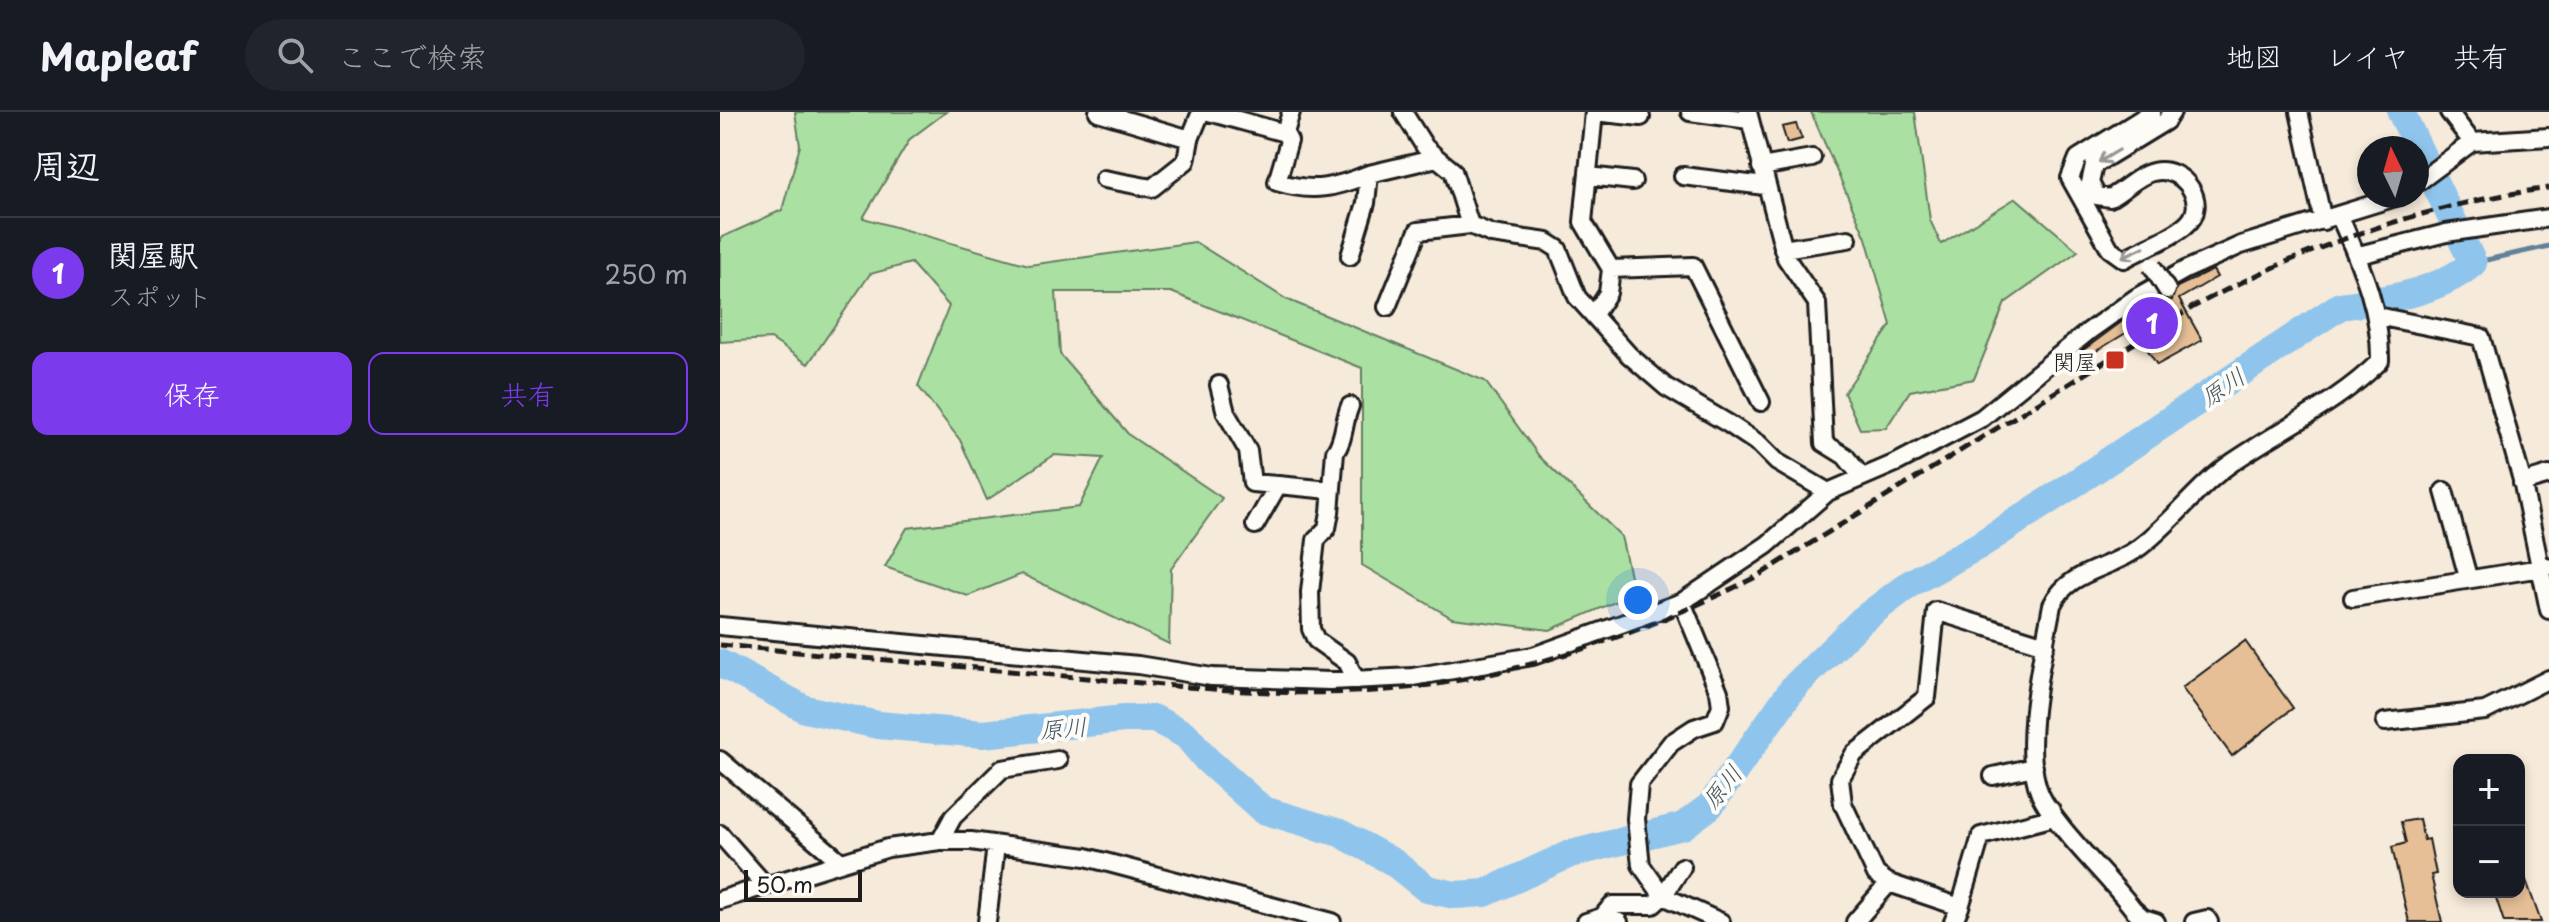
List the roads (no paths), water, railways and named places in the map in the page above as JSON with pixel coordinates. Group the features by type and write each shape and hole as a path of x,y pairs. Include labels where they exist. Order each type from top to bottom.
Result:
{"street":[{"path":"1098,112 1190,139"},
{"path":"1104,179 1152,188 1186,161 1190,139 1201,112"},
{"path":"1209,112 1285,133"},
{"path":"1291,112 1285,133 1289,141 1277,182 1294,187 1333,189 1369,174 1437,158"},
{"path":"1403,112 1425,147 1453,171 1470,225"},
{"path":"1595,313 1608,293 1611,269 1583,222 1594,112 1641,117"},
{"path":"1690,112 1748,116 1783,249 1817,303 1824,443 1845,456 1861,476"},
{"path":"2152,112 2078,158 2070,178 2110,249 2124,259 2185,226 2195,214 2197,200 2184,181 2172,172 2152,172 2110,198 2097,196 2090,183 2094,165 2166,121 2172,112"},
{"path":"2299,112 2323,221"},
{"path":"2449,112 2472,142"},
{"path":"2429,174 2472,142 2549,137"},
{"path":"1761,167 1812,158"},
{"path":"1350,256 1366,203 1369,174"},
{"path":"1588,176 1633,181"},
{"path":"1683,176 1765,186"},
{"path":"720,626 1138,665 1212,677 1356,680 1413,677 1533,656 1682,602 1767,545 1828,492 1898,462 1982,418 2089,331 2137,297 2185,270 2241,245 2365,208"},
{"path":"2156,922 2143,918 2133,909 2040,794 2034,767 2033,736 2052,605 2058,593 2075,577 2122,560 2140,548 2231,462 2368,373 2380,361 2377,316 2359,255 2340,217"},
{"path":"2359,255 2446,233 2549,218"},
{"path":"1387,307 1418,231 1447,224 1470,225 1492,234 1547,242 1558,249 1577,297 1595,313 1629,355 1666,387 1729,424 1759,444 1777,462 1828,492"},
{"path":"1783,249 1848,239"},
{"path":"1611,269 1693,266 1761,402"},
{"path":"2152,266 2167,290"},
{"path":"2377,316 2481,337 2544,566 2549,610"},
{"path":"1219,385 1226,413 1248,451 1252,483 1330,490"},
{"path":"1350,406 1343,422 1342,443 1335,452 1327,528 1316,540 1310,592 1311,629 1316,640 1347,662 1356,680"},
{"path":"2522,483 2549,475"},
{"path":"1255,525 1278,485"},
{"path":"2444,491 2468,577"},
{"path":"2353,598 2544,566"},
{"path":"1682,602 1719,692 1721,706 1715,721 1694,728 1671,743 1639,784 1636,819 1641,865 1663,896 1721,922"},
{"path":"2045,645 1936,611 1927,697 1854,754 1840,779 1843,804 1876,874 1956,914 1981,836 2047,819 2051,810"},
{"path":"2385,722 2485,711 2549,679"},
{"path":"720,760 841,862"},
{"path":"940,841 953,817 1002,769 1058,760"},
{"path":"1993,776 2034,767"},
{"path":"720,834 765,885"},
{"path":"720,900 888,848 940,841 1086,857 1332,922"},
{"path":"987,922 996,845"},
{"path":"1594,920 1612,905 1653,905 1663,896 1682,867"},
{"path":"1855,922 1889,883"},
{"path":"2194,922 2207,919 2209,922"},
{"path":"1594,920 1619,922"}],"waterway":[{"name":"原川","path":"720,663 805,709 878,725 983,734 1124,719 1155,719 1186,735 1207,760 1263,810 1340,833 1393,862 1427,889 1455,895 1485,893 1570,854 1683,826 1710,806 1793,688 1862,620 1911,583 1980,545 2340,306 2410,294 2444,282 2473,263 2401,112"},
{"path":"2473,263 2549,246"}],"railway":[{"path":"720,645 1268,692 1359,692 1490,674 1607,641 1756,577 2193,307 2278,265 2411,217 2456,205 2549,188"}],"place":[{"name":"関屋駅","path":"2152,323"},
{"name":"関屋","path":"2115,360"}]}
